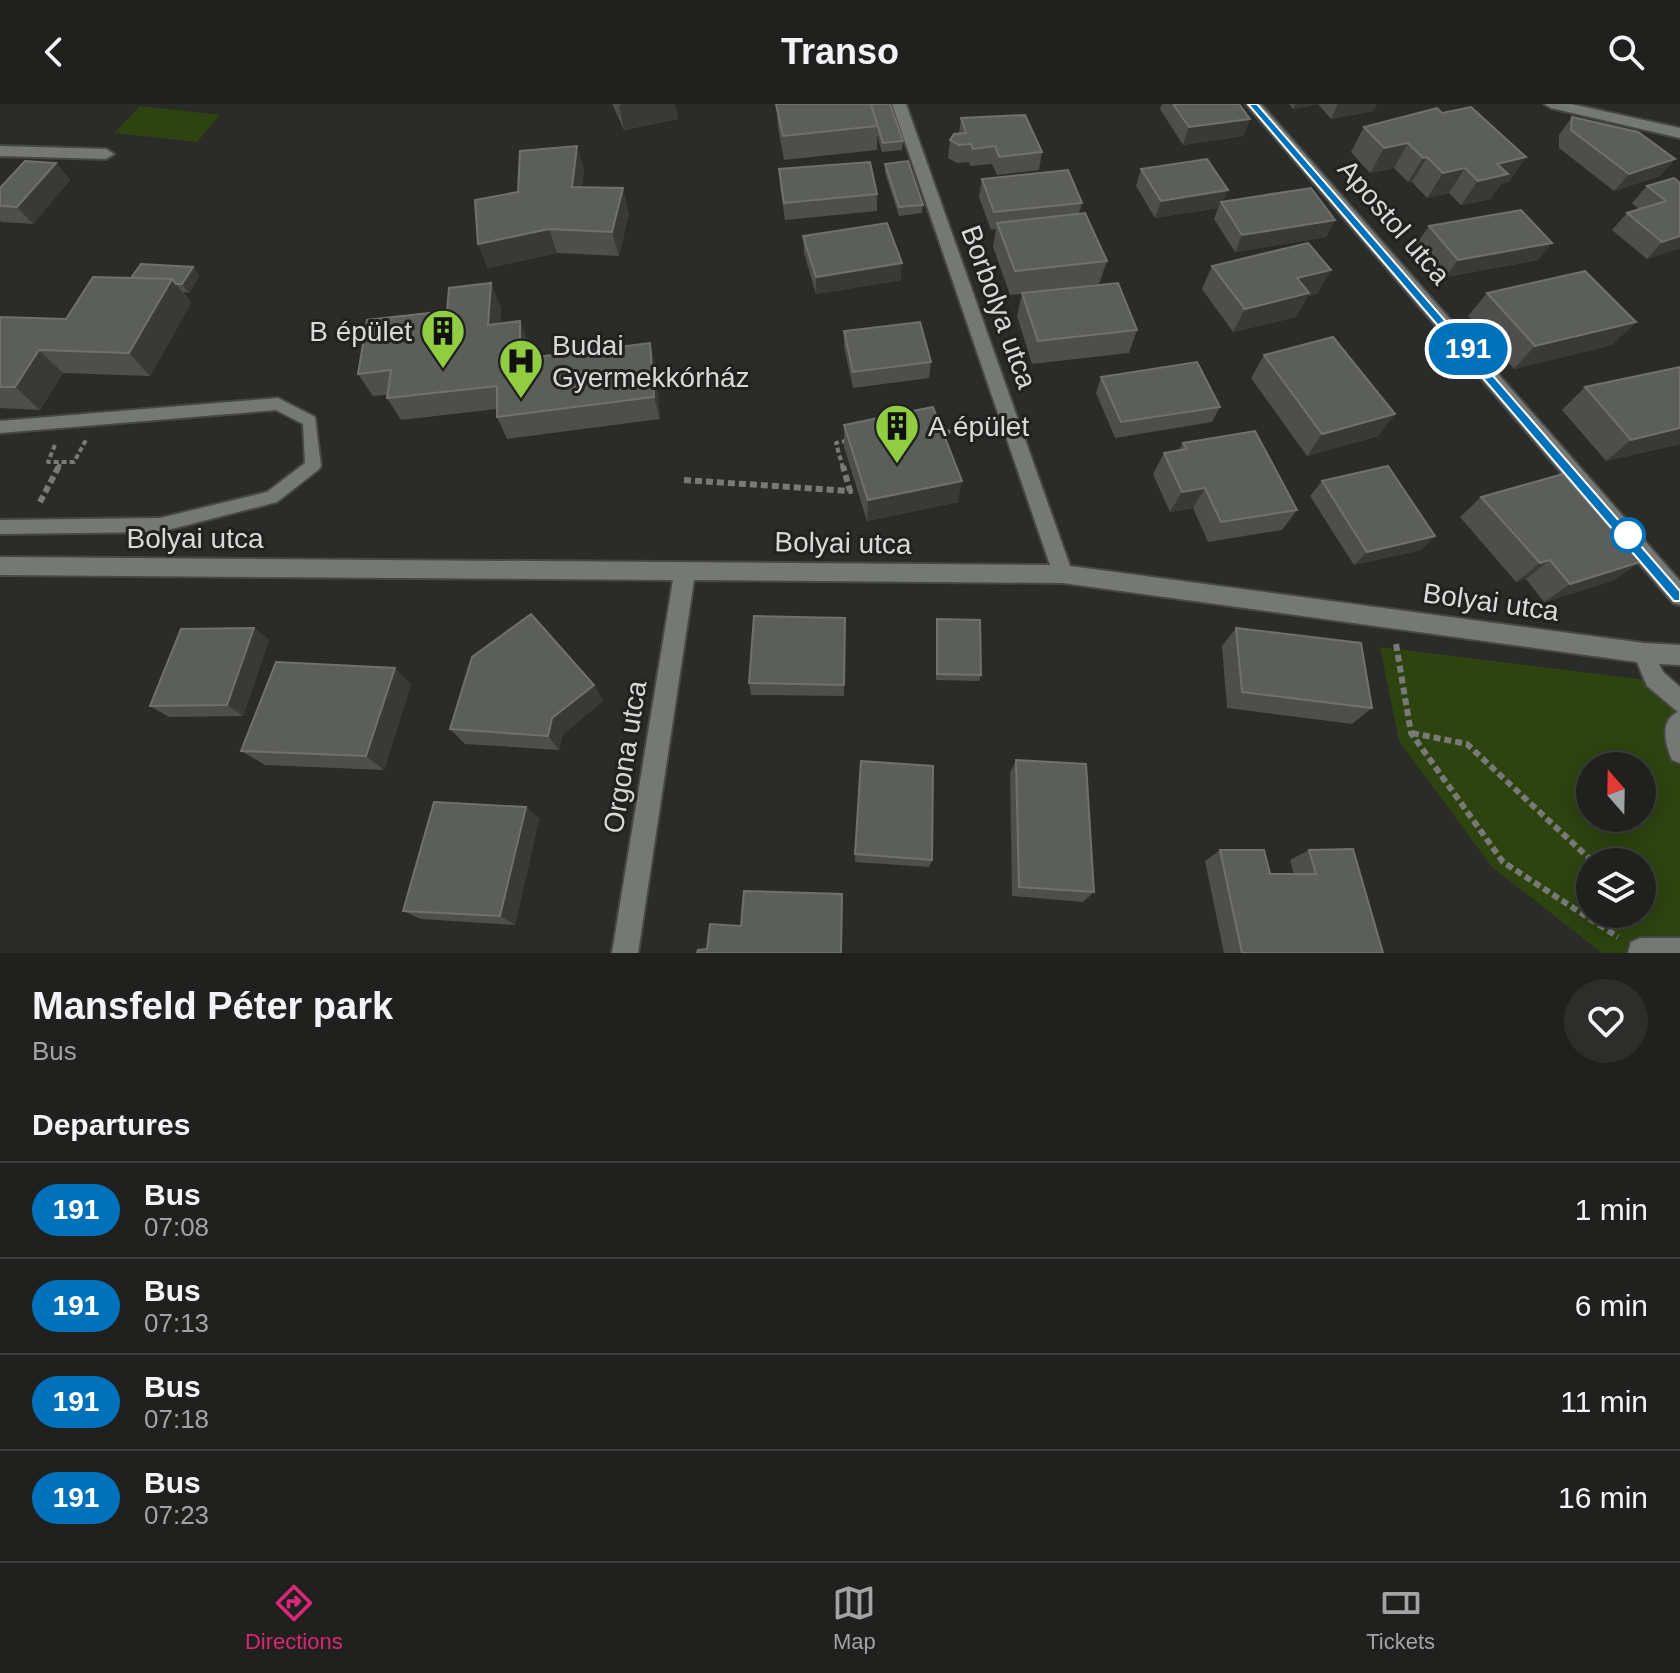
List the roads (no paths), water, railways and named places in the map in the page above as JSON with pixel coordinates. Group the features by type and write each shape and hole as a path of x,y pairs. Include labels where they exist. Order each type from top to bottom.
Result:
{"street":[{"name":"Borbolya utca","path":"899,104 1063,574"},
{"name":"Apostol utca","path":"1253,104 1680,596"},
{"path":"1551,104 1680,133"},
{"path":"0,151 106,154"},
{"name":"Bolyai utca","path":"0,566 1063,574 1390,616 1644,653 1680,655"},
{"name":"Orgona utca","path":"625,953 685,569"},
{"path":"1644,653 1655,679 1680,702"},
{"path":"1680,722 1676,727 1680,752"},
{"path":"1640,951 1680,951"}],"lane":[{"path":"0,427 278,404 310,421 313,466 271,497 160,525 0,527"}],"place":[{"name":"B épület","path":"443,370"},
{"name":"Budai Gyermekkórház","path":"521,400"},
{"name":"A épület","path":"897,465"}]}
